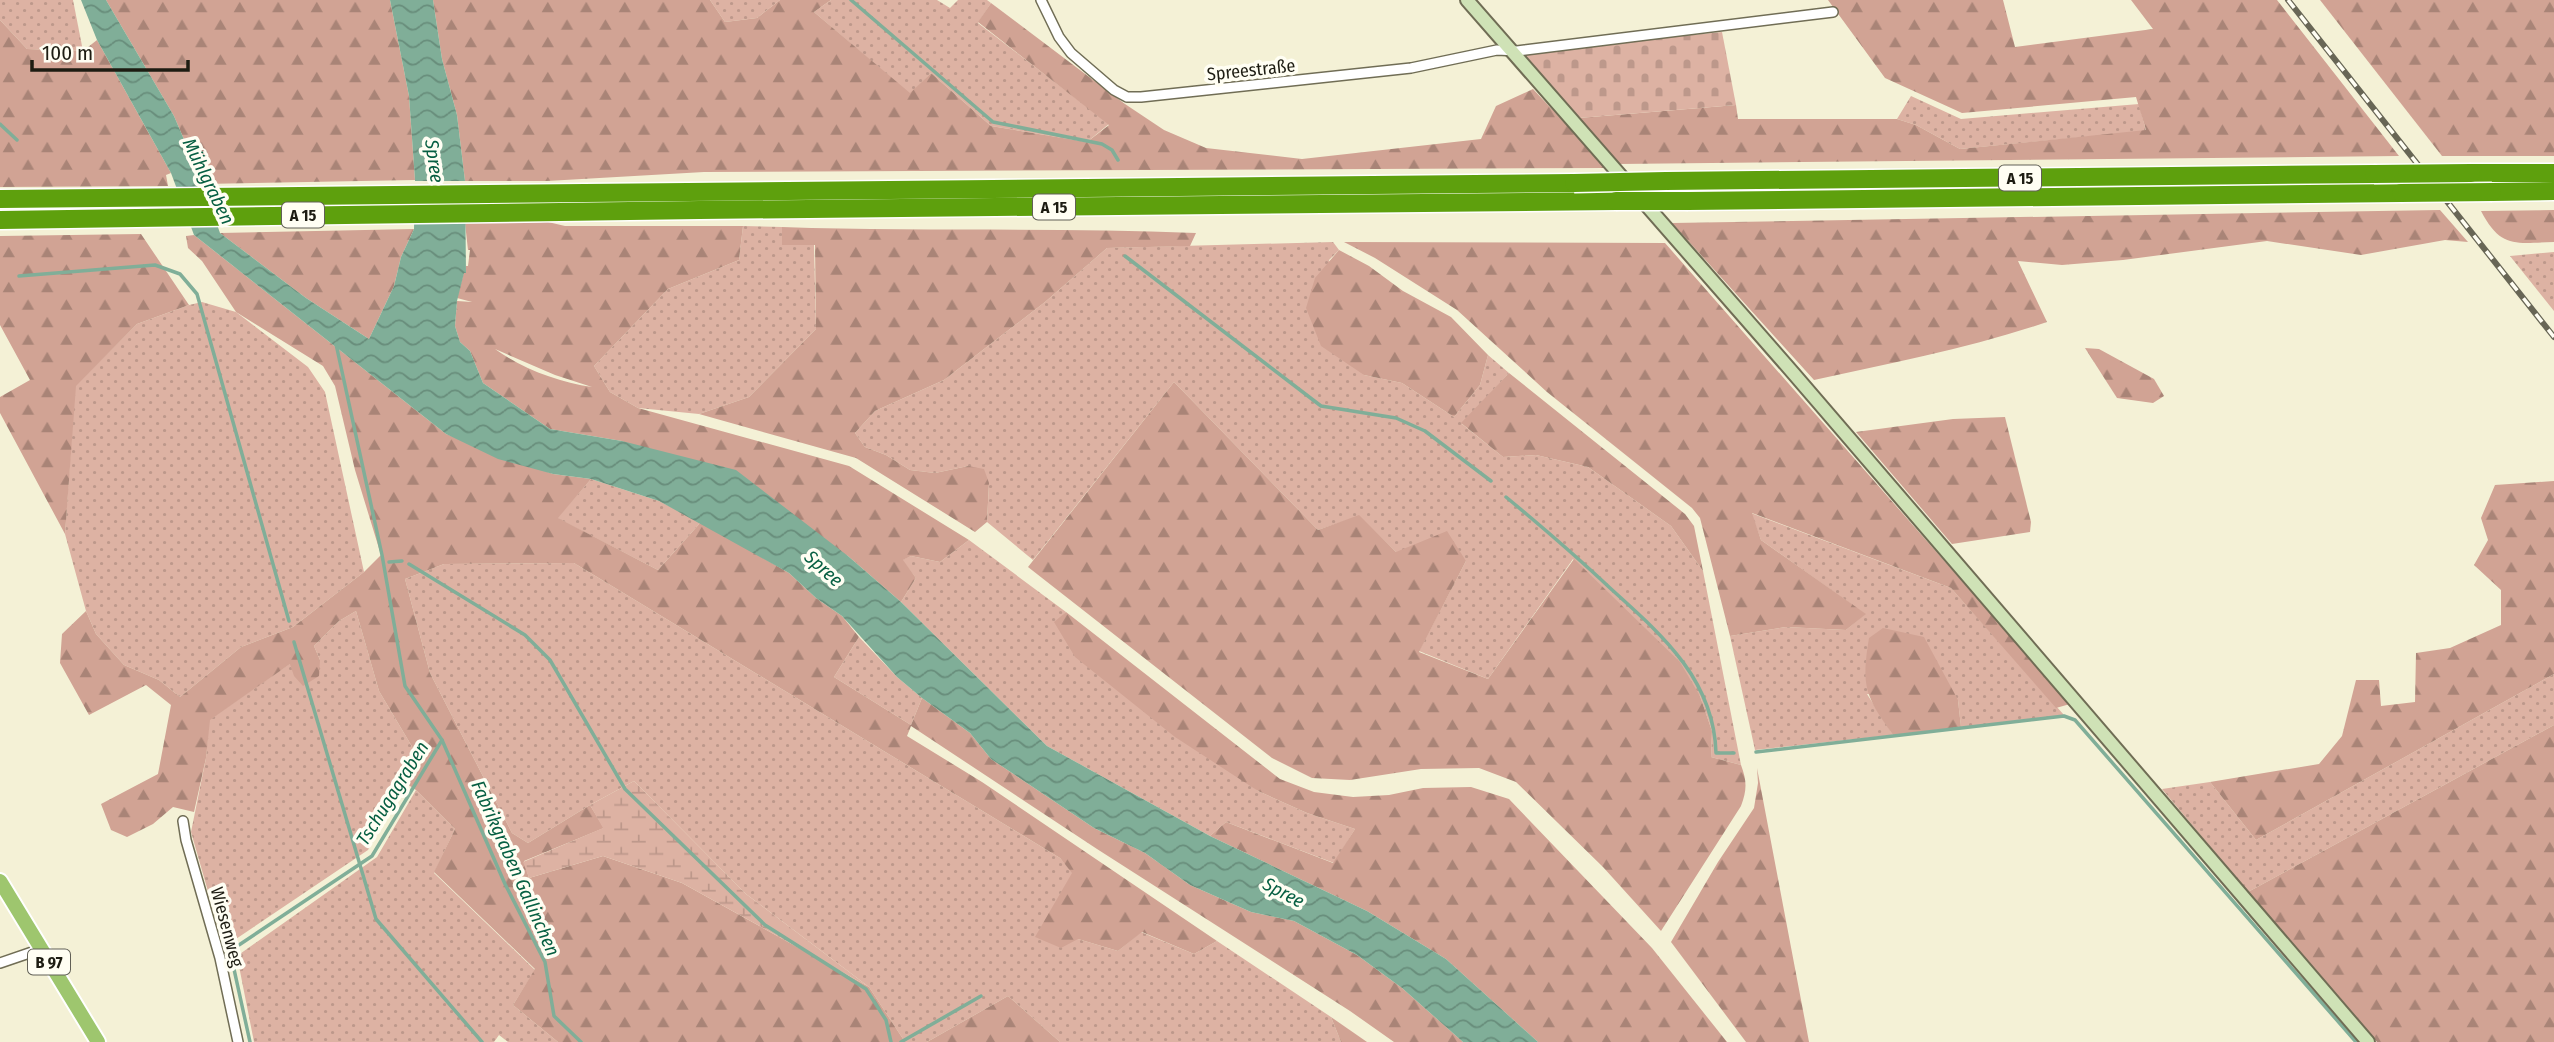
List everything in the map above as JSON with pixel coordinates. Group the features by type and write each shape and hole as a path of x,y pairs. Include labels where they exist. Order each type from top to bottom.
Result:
{"highway":[{"name":"A 15","path":"0,220 114,219 491,203 1666,181 2554,173"},
{"name":"A 15","path":"0,199 491,203 1688,201 2554,191"}],"main road":[{"name":"B 97","path":"0,881 4,899 41,949 98,1042"}],"street":[{"name":"Spreestraße","path":"1041,0 1070,53 1126,97 1411,68 1508,50 1833,12"},
{"path":"1466,0 1801,382 2368,1042"},
{"name":"Wiesenweg","path":"183,821 220,958 238,1042"},
{"path":"0,963 41,949"}],"green space":[{"path":"0,0 73,0 83,51 27,49 0,20"},
{"path":"106,0 390,0 409,96 415,180 203,184 174,116"},
{"path":"433,0 710,0 725,22 757,18 780,0 831,0 814,12 910,93 931,73 991,126 1087,142 1109,125 978,22 991,3 1125,104 1164,130 1206,148 1302,159 1481,139 1496,106 1533,89 1607,168 704,172 547,181 465,181 457,115 442,59"},
{"path":"710,0 780,0 757,18 725,22"},
{"path":"831,0 937,0 950,8 958,0 987,0 991,3 978,23 1109,124 1087,142 991,126 931,73 910,94 814,12"},
{"path":"1828,0 2003,0 2015,47 2153,29 2131,0 2277,0 2399,156 1619,164 1579,118 1736,105 1738,119 1897,119 1916,125 1960,149 2146,130 2136,97 1962,113 1885,78"},
{"path":"2320,0 2554,0 2554,156 2442,156"},
{"path":"0,20 27,49 83,51 97,40 171,173 166,175 168,186 0,187"},
{"path":"1722,32 1736,105 1579,118 1521,52"},
{"path":"1911,96 1961,119 2139,104 2146,131 1960,149 1916,125 1897,119"},
{"path":"2440,210 2468,242 2445,240 2361,255 2267,241 2123,260 2062,265 2018,261 2047,322 1960,347 1814,380 1672,223"},
{"path":"2554,210 2554,242 2529,243 2503,238 2495,232 2481,211"},
{"path":"465,223 743,226 739,260 668,289 594,366 610,392 638,408 849,466 969,540 940,562 911,556 903,560 916,578 901,602 848,556 622,441 550,429 483,383 470,351 460,342 455,326 457,301 472,302 457,298 468,266 470,250","holes":["495,349 555,375 592,387 541,374"]},
{"path":"743,226 782,227 782,245 814,245 816,329 749,397 699,414 638,408 610,392 594,366 668,289 739,260"},
{"path":"782,227 1196,233 1190,246 1107,248 1045,302 944,380 875,411 855,433 865,447 886,455 910,470 935,473 968,466 984,469 989,483 987,522 975,532 856,458 699,414 749,397 816,329 815,245 782,245"},
{"path":"414,229 401,257 394,286 369,339 306,298 220,233"},
{"path":"141,234 189,305 137,324 76,386 65,534 0,413 0,397 30,380 0,325 0,236"},
{"path":"194,235 446,434 553,474 591,479 558,518 658,570 701,522 789,573 816,598 842,616 859,637 834,677 911,725 922,698 970,733 991,759 1094,828 1145,853 1190,885 1251,912 1294,921 1357,955 1402,988 1463,1042 1394,1042 911,726 907,736 982,782 1217,941 1194,954 1142,932 1118,951 1078,939 1061,948 1035,937 1072,873 1060,858 574,563 444,564 405,579 430,673 512,833 528,843 590,805 604,828 524,861 529,878 603,856 682,883 869,987 905,1042 558,1042 513,1005 535,969 434,872 455,829 407,784 420,760 379,691 356,611 339,621 314,646 320,660 319,676 303,686 294,676 290,664 210,720 206,758 194,812 173,807 153,824 127,837 111,830 101,804 158,774 171,705 146,685 89,715 60,663 62,634 86,611 96,634 124,665 159,680 180,697 241,647 293,627 364,572 381,555 355,470 335,386 323,366 236,312 202,261 188,248 186,236"},
{"path":"1333,242 1339,250 1329,260 1364,375 1402,383 1454,417 1480,385 1488,355 1509,373 1462,424 1503,457 1536,455 1588,467 1671,526 1703,571 1741,765 1711,757 1712,731 1700,696 1573,559 1488,679 1419,651 1466,561 1396,552 1359,516 1318,530 1174,382 1033,560 987,522 989,484 968,466 935,473 910,470 886,455 865,447 855,433 875,411 944,380 1045,302 1107,248"},
{"path":"1344,242 1665,243 2070,704 2056,708 1951,588 1752,513 1761,540 1866,614 1846,630 1786,627 1730,636 1700,518 1692,508 1547,392 1457,310 1375,258"},
{"path":"1339,250 1369,266 1403,291 1451,317 1488,355 1480,385 1454,417 1402,383 1364,375 1321,346 1306,308 1315,278"},
{"path":"2554,252 2554,311 2510,256"},
{"path":"202,302 236,312 308,367 325,392 364,572 293,627 241,647 180,697 159,680 124,665 96,634 86,611 65,534 75,386 137,324"},
{"path":"2085,348 2099,349 2154,379 2164,396 2153,403 2117,398"},
{"path":"1509,373 1685,514 1694,526 1703,571 1671,526 1588,467 1536,455 1503,457 1461,423"},
{"path":"1174,382 1318,530 1359,515 1396,552 1447,531 1466,561 1419,652 1488,679 1574,559 1680,662 1700,696 1712,731 1711,757 1741,765 1745,790 1741,806 1661,931 1603,867 1516,782 1479,768 1421,769 1350,780 1312,778 1272,758 1028,567"},
{"path":"2005,417 2031,522 2030,532 1952,544 1856,432 1953,419"},
{"path":"591,479 659,501 701,522 658,570 557,518"},
{"path":"2554,481 2554,674 2256,840 2210,782 2319,764 2342,736 2356,680 2379,680 2381,706 2415,702 2416,653 2450,648 2501,625 2501,590 2474,565 2488,540 2481,518 2495,485"},
{"path":"1751,513 1951,588 2064,715 1961,727 1958,700 1867,694 1893,735 1755,750 1730,636 1786,627 1846,630 1865,614 1761,540"},
{"path":"969,540 1066,612 1055,623 1258,791 1307,813 1355,829 1334,863 1226,822 1210,836 1047,746 901,602 916,578 902,560 911,556 940,562"},
{"path":"574,563 1060,858 1073,873 1036,937 1078,939 1118,951 1141,932 1194,954 1217,941 1331,1017 1341,1042 1060,1042 1008,996 927,1042 905,1042 869,987 746,894 634,781 528,843 512,833 430,673 405,579 444,564"},
{"path":"356,611 379,691 420,760 368,850 224,947 191,832 206,758 209,720 291,663 320,660 314,646 339,621"},
{"path":"1066,612 1280,779 1314,792 1353,797 1389,795 1423,788 1471,787 1509,799 1652,948 1727,1042 1538,1042 1446,959 1367,911 1210,836 1226,822 1333,863 1355,829 1307,813 1258,791 1175,737 1075,657 1054,622"},
{"path":"1883,628 1924,637 1958,700 1961,727 1893,735 1871,700 1866,680 1869,638"},
{"path":"859,637 897,677 922,698 911,725 834,677"},
{"path":"2554,674 2554,725 2248,892 2162,789 2210,782 2256,840"},
{"path":"2554,725 2554,1042 2377,1042 2248,892"},
{"path":"1757,768 1809,1042 1746,1042 1671,942 1718,862 1754,808 1758,783"},
{"path":"634,781 746,894 869,987 682,883 603,856 529,878 523,862 603,828 590,805"},
{"path":"416,790 455,829 434,873 535,970 513,1005 558,1042 508,1042 499,1035 494,1042 254,1042 237,956 377,857"},
{"path":"1008,996 1060,1042 927,1042"},
{"path":"1331,1017 1367,1042 1341,1042"}],"water":[{"name":"Spree","path":"81,0 106,0 174,116 203,184 220,233 306,298 369,339 394,286 401,257 414,229 415,180 409,96 390,0 433,0 442,59 457,115 465,181 466,273 457,301 455,326 460,342 470,351 483,383 550,429 622,441 736,470 848,556 901,602 1047,746 1210,836 1367,911 1446,959 1538,1042 1463,1042 1402,988 1357,955 1294,921 1251,912 1190,885 1145,853 1094,828 991,759 970,733 897,677 842,616 816,598 789,573 659,501 591,479 553,474 498,459 446,434 194,235 171,173 97,40"}],"pier":[{"path":"412,181 469,181 469,223 410,224"}],"waterway":[{"path":"851,0 993,122 1102,144 1112,150 1118,160"},
{"path":"0,124 17,140"},
{"path":"1125,256 1321,406 1396,418 1425,431 1491,481"},
{"path":"19,276 155,265 180,274 197,294 289,621"},
{"name":"Tschugagraben","path":"250,1042 230,951 372,856 442,740 405,686 382,555 336,344"},
{"path":"1506,497 1584,564 1665,641 1695,680 1706,702 1716,753 1734,753"},
{"path":"389,562 402,561"},
{"path":"409,564 525,635 550,660 625,789 765,925 866,989 886,1020 891,1042"},
{"path":"294,642 376,919 482,1042"},
{"path":"1756,752 2064,716 2075,720 2356,1042"},
{"name":"Fabrikgraben Gallinchen","path":"442,740 505,884 545,962 554,1016 581,1042"},
{"path":"901,1042 981,996"}],"railway":[{"path":"2288,0 2554,337"}],"water label":[{"name":"Mühlgraben","path":"209,181"}]}
